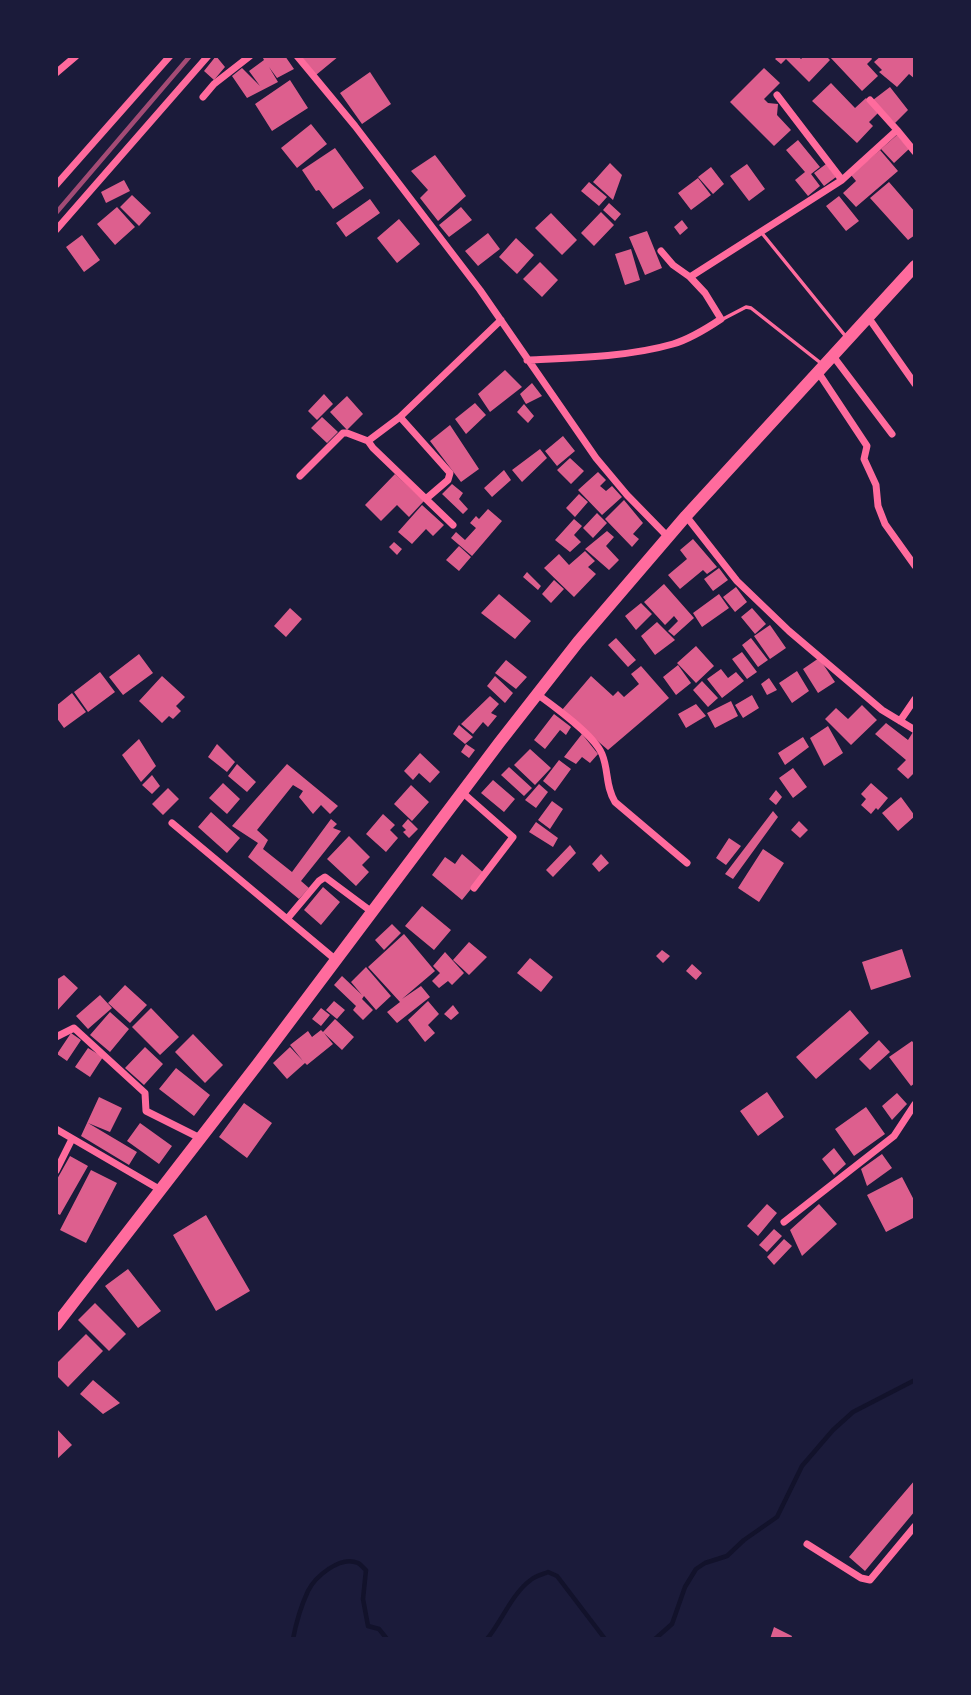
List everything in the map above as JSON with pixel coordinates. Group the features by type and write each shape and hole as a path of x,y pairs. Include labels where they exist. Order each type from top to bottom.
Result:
{"highway":[{"path":"56,1325 537,694 624,586 915,266"}],"street":[{"path":"56,185 170,56"},
{"path":"56,230 208,56"},
{"path":"203,97 214,84 250,56"},
{"path":"297,56 355,126 501,320 596,458 668,537"},
{"path":"56,73 71,58"},
{"path":"777,95 842,180"},
{"path":"870,100 915,152"},
{"path":"690,277 842,180 897,131"},
{"path":"527,360 580,358 655,348 685,340 721,320 705,293 661,251"},
{"path":"868,317 915,384"},
{"path":"368,440 400,417 501,320"},
{"path":"833,356 892,434"},
{"path":"821,369 867,446 864,459 876,485 878,506 885,524 915,566"},
{"path":"400,417 450,473 448,480 427,498"},
{"path":"300,476 343,433 347,433 368,440 373,448 453,524"},
{"path":"686,516 726,568 755,598 843,678 915,730"},
{"path":"537,694 598,745 604,758 608,789 615,802 687,863"},
{"path":"900,721 915,699"},
{"path":"462,792 513,837 474,888"},
{"path":"172,823 336,960"},
{"path":"288,919 325,877 372,912"},
{"path":"56,1037 74,1028 145,1093 146,1111 200,1138"},
{"path":"784,1222 894,1136 915,1104"},
{"path":"56,1129 159,1189"},
{"path":"56,1171 72,1139"},
{"path":"807,1544 861,1578 870,1580 915,1526"}],"lane":[{"path":"761,232 848,340"},
{"path":"721,320 746,307 751,308 821,369"}],"building":[{"path":"216,56 225,67 214,80 204,71"},
{"path":"262,56 285,56 294,69 277,78 269,67 278,82 247,98 232,76 242,68 260,86 249,71 264,60"},
{"path":"301,56 339,56 316,75"},
{"path":"778,56 798,56 801,59 804,56 826,56 830,60 809,82 786,59 781,64 775,59"},
{"path":"829,56 870,56 872,59 867,64 878,76 862,91"},
{"path":"881,56 913,56 915,79 909,74 897,87 879,72 882,70 874,62"},
{"path":"764,68 780,83 764,99 768,103 778,104 777,115 791,130 774,146 730,102"},
{"path":"370,72 391,104 362,124 340,93"},
{"path":"290,80 308,108 272,131 255,104"},
{"path":"831,83 855,108 866,98 879,112 869,122 873,126 857,143 812,101"},
{"path":"890,87 908,110 895,123 873,100"},
{"path":"311,124 327,144 297,168 281,148"},
{"path":"897,135 909,149 894,163 881,149"},
{"path":"798,140 820,167 811,174 820,186 808,196 795,180 805,172 786,150"},
{"path":"335,148 364,188 333,209 319,190 316,191 302,170"},
{"path":"880,150 898,171 856,207 843,193 856,181 851,175"},
{"path":"435,155 466,196 438,221 420,198 428,190 411,171"},
{"path":"610,163 622,175 613,200 593,182"},
{"path":"747,164 765,189 749,201 730,176"},
{"path":"826,164 836,177 824,186 814,173"},
{"path":"711,167 724,184 713,194 698,177"},
{"path":"698,178 711,195 691,210 678,193"},
{"path":"124,180 130,191 106,203 101,192"},
{"path":"589,182 607,197 599,206 581,191"},
{"path":"889,182 915,212 915,235 908,240 870,198"},
{"path":"132,195 151,213 139,226 120,207"},
{"path":"839,196 859,221 846,231 826,206"},
{"path":"370,199 380,213 346,237 336,223"},
{"path":"609,203 621,214 615,221 603,210"},
{"path":"117,207 135,227 115,245 97,224"},
{"path":"461,207 472,220 449,237 439,225"},
{"path":"601,212 614,225 594,246 581,233"},
{"path":"551,213 577,240 562,255 535,228"},
{"path":"399,219 420,244 397,263 377,238"},
{"path":"682,220 688,228 680,235 674,227"},
{"path":"647,231 662,268 645,275 629,237"},
{"path":"488,233 500,249 478,266 465,251"},
{"path":"82,235 100,260 84,272 66,247"},
{"path":"516,238 534,255 517,274 499,257"},
{"path":"631,249 640,280 625,285 615,254"},
{"path":"540,262 558,280 542,297 523,279"},
{"path":"505,370 522,387 490,412 478,394"},
{"path":"532,383 542,396 526,404 520,394"},
{"path":"324,394 333,404 317,420 308,411"},
{"path":"347,396 363,414 347,430 330,412"},
{"path":"475,403 486,415 466,434 455,419"},
{"path":"524,404 534,416 528,423 517,412"},
{"path":"322,417 338,432 327,443 311,428"},
{"path":"450,425 479,469 461,482 430,441"},
{"path":"563,436 575,451 557,466 545,451"},
{"path":"540,449 547,458 522,482 512,470"},
{"path":"570,458 584,471 571,484 557,470"},
{"path":"504,470 511,480 492,497 484,488"},
{"path":"598,472 606,480 600,486 606,491 612,486 622,497 602,515 578,490"},
{"path":"395,474 424,501 409,517 397,505 381,521 365,505"},
{"path":"452,484 463,493 459,499 468,509 463,514 442,494"},
{"path":"579,494 588,502 575,517 566,508"},
{"path":"624,500 643,523 633,534 639,539 632,547 605,519"},
{"path":"422,505 444,525 433,536 426,529 412,544 398,532"},
{"path":"488,509 502,521 472,556 451,538 456,532 465,540 476,528 470,523 476,516 479,519"},
{"path":"597,513 607,523 593,538 583,528"},
{"path":"574,519 582,526 574,535 581,542 570,552 555,540"},
{"path":"607,531 614,537 606,546 619,560 609,570 585,549"},
{"path":"693,539 717,567 707,574 703,570 680,589 668,575 687,559 680,550"},
{"path":"394,542 402,549 397,555 389,547"},
{"path":"459,546 471,557 459,571 446,560"},
{"path":"585,551 595,561 588,567 596,574 574,597 544,568 559,554 569,565"},
{"path":"719,568 728,580 713,591 704,579"},
{"path":"527,572 541,586 538,590 523,577"},
{"path":"554,580 564,589 551,603 542,594"},
{"path":"664,584 694,618 674,636 668,631 678,621 674,616 665,625 644,602"},
{"path":"736,587 747,602 735,612 723,597"},
{"path":"499,594 531,621 515,639 481,613"},
{"path":"719,594 729,608 702,627 693,613"},
{"path":"641,603 652,614 636,630 625,616"},
{"path":"290,608 302,619 286,637 274,626"},
{"path":"752,608 766,624 755,634 741,617"},
{"path":"657,622 675,640 655,655 641,636"},
{"path":"770,625 786,648 770,659 754,636"},
{"path":"616,638 636,660 628,667 608,645"},
{"path":"751,638 768,660 758,667 742,645"},
{"path":"696,646 714,666 696,683 677,663"},
{"path":"742,652 757,672 747,679 732,659"},
{"path":"139,654 153,673 123,695 109,677"},
{"path":"819,658 835,682 818,693 803,669"},
{"path":"506,660 527,677 516,689 495,673"},
{"path":"678,665 691,683 676,695 663,677"},
{"path":"641,666 669,698 608,750 562,710 591,676 613,696 618,691 624,697 639,684 631,674"},
{"path":"721,669 728,678 736,672 744,681 722,698 707,679"},
{"path":"797,671 809,691 792,703 779,683"},
{"path":"100,672 115,692 88,712 74,692"},
{"path":"162,676 185,697 176,706 181,711 173,719 169,716 162,723 139,701"},
{"path":"495,676 513,693 505,703 487,686"},
{"path":"769,678 777,690 767,695 761,684"},
{"path":"702,681 718,698 708,707 693,690"},
{"path":"72,693 86,712 64,728 56,717 56,706"},
{"path":"752,695 759,708 743,718 735,705"},
{"path":"490,696 499,704 491,713 497,716 488,727 483,722 473,734 461,724"},
{"path":"731,701 738,716 715,728 707,713"},
{"path":"696,704 706,716 686,728 678,714"},
{"path":"862,705 877,720 851,745 825,719 836,708 848,719"},
{"path":"554,714 571,727 566,735 560,730 545,749 534,740"},
{"path":"886,723 908,740 913,732 915,733 915,772 908,779 897,769 906,760 875,734"},
{"path":"459,725 473,737 465,744 453,734"},
{"path":"828,726 843,753 824,766 810,738"},
{"path":"582,734 598,754 590,763 582,757 576,764 564,757"},
{"path":"803,737 809,747 785,765 778,753"},
{"path":"139,739 156,766 141,782 122,755"},
{"path":"217,744 235,762 227,772 208,757"},
{"path":"466,744 475,750 469,758 461,752"},
{"path":"530,749 551,768 535,785 514,765"},
{"path":"420,753 440,772 430,783 419,773 413,780 404,771"},
{"path":"559,760 571,769 555,791 543,781"},
{"path":"237,764 256,782 247,792 228,776"},
{"path":"287,764 338,806 330,814 321,805 313,814 299,797 303,791 293,785 257,830 268,840 263,849 292,872 331,819 337,824 333,828 341,831 301,881 309,888 299,899 248,857 258,843 232,826"},
{"path":"509,767 532,788 524,796 501,775"},
{"path":"793,768 807,787 793,798 779,778"},
{"path":"152,775 160,786 152,794 142,785"},
{"path":"493,780 515,799 504,812 481,793"},
{"path":"223,783 240,799 227,814 209,798"},
{"path":"871,783 888,798 871,814 861,805 866,799 861,794"},
{"path":"539,784 548,792 536,808 525,800"},
{"path":"411,785 429,802 412,821 394,804"},
{"path":"168,788 179,799 163,815 152,804"},
{"path":"776,790 782,797 776,805 769,799"},
{"path":"901,797 915,816 898,831 882,813"},
{"path":"552,801 563,809 550,829 538,820"},
{"path":"773,811 778,817 733,879 725,874"},
{"path":"211,812 240,838 227,853 198,827"},
{"path":"383,814 395,825 390,830 398,838 386,852 366,834"},
{"path":"408,819 418,829 409,838 403,832 406,830 402,826"},
{"path":"799,821 808,830 800,838 791,830"},
{"path":"536,822 558,838 553,847 529,832"},
{"path":"349,836 370,857 362,865 369,872 356,886 327,859"},
{"path":"729,838 741,846 726,865 716,858"},
{"path":"570,845 576,853 553,877 546,870"},
{"path":"763,849 784,863 759,902 738,888"},
{"path":"462,854 484,873 462,900 432,875 445,857 455,864"},
{"path":"601,854 609,863 599,872 592,864"},
{"path":"323,887 340,902 321,925 304,910"},
{"path":"422,906 451,930 434,950 405,926"},
{"path":"392,924 401,933 384,950 375,940"},
{"path":"404,934 435,971 402,999 421,986 430,997 397,1023 387,1012 400,1002 368,967"},
{"path":"469,942 487,957 469,975 453,960"},
{"path":"902,949 911,977 871,990 862,962"},
{"path":"662,950 670,956 663,963 656,956"},
{"path":"445,952 464,973 452,985 448,981 439,988 432,981 440,973 433,966"},
{"path":"530,958 553,977 541,992 517,973"},
{"path":"692,964 702,973 696,980 686,971"},
{"path":"366,967 391,996 376,1010 364,996 362,999 373,1010 363,1020 353,1010 356,1006 334,985 342,976 362,995 351,982"},
{"path":"64,975 78,988 56,1012 56,980"},
{"path":"125,985 147,1005 130,1023 108,1003"},
{"path":"100,995 112,1008 88,1029 76,1016"},
{"path":"334,1001 345,1010 337,1019 326,1010"},
{"path":"428,1001 439,1014 428,1025 435,1033 425,1042 408,1020"},
{"path":"453,1005 459,1013 451,1020 444,1014"},
{"path":"151,1008 179,1037 160,1055 132,1027"},
{"path":"321,1008 330,1015 321,1026 312,1019"},
{"path":"850,1010 869,1033 816,1079 796,1057"},
{"path":"110,1012 129,1029 110,1052 90,1035"},
{"path":"335,1019 354,1037 342,1050 324,1033 333,1044 287,1079 273,1063 290,1047 303,1061 290,1045 308,1031 312,1037 321,1030 323,1032"},
{"path":"71,1033 81,1040 67,1061 57,1054"},
{"path":"193,1034 223,1065 205,1083 175,1052"},
{"path":"879,1040 890,1052 870,1070 859,1059"},
{"path":"912,1041 915,1045 915,1083 911,1086 889,1057"},
{"path":"145,1047 163,1064 144,1085 125,1068"},
{"path":"88,1048 103,1057 90,1077 75,1067"},
{"path":"176,1068 210,1095 194,1116 159,1089"},
{"path":"767,1092 784,1117 758,1136 740,1111"},
{"path":"897,1093 907,1104 892,1120 882,1106"},
{"path":"99,1097 122,1108 110,1132 88,1123 137,1152 129,1165 81,1136"},
{"path":"244,1103 272,1123 247,1158 219,1137"},
{"path":"866,1107 885,1134 854,1156 835,1129"},
{"path":"140,1123 172,1146 159,1164 127,1141"},
{"path":"834,1148 846,1164 834,1175 822,1159"},
{"path":"882,1154 892,1168 867,1186 861,1169"},
{"path":"70,1156 88,1166 60,1215 56,1213 56,1181"},
{"path":"91,1170 117,1183 86,1243 60,1230"},
{"path":"902,1177 915,1202 915,1217 886,1232 867,1195"},
{"path":"767,1204 777,1213 758,1236 747,1226"},
{"path":"819,1204 837,1224 802,1256 790,1230"},
{"path":"206,1215 250,1291 216,1311 173,1235"},
{"path":"774,1229 782,1236 767,1252 759,1245"},
{"path":"784,1239 792,1246 774,1265 767,1257"},
{"path":"128,1269 161,1311 138,1328 105,1286"},
{"path":"95,1303 126,1334 109,1351 78,1320"},
{"path":"86,1334 103,1351 68,1387 56,1375 56,1364"},
{"path":"93,1380 120,1403 103,1414 80,1394"},
{"path":"56,1428 72,1445 56,1460"},
{"path":"915,1480 915,1511 865,1571 849,1557"},
{"path":"774,1627 792,1636 791,1639 770,1639"}],"waterway":[{"path":"655,1639 672,1624 685,1587 696,1569 727,1556 744,1540 777,1517 802,1466 833,1430 853,1412 915,1380"},
{"path":"293,1639 311,1585 329,1569 351,1561 366,1570 363,1599 368,1626 379,1629 387,1639"},
{"path":"487,1639 525,1585 548,1572 557,1576 605,1639"}],"railway":[{"path":"56,213 190,56"}]}
